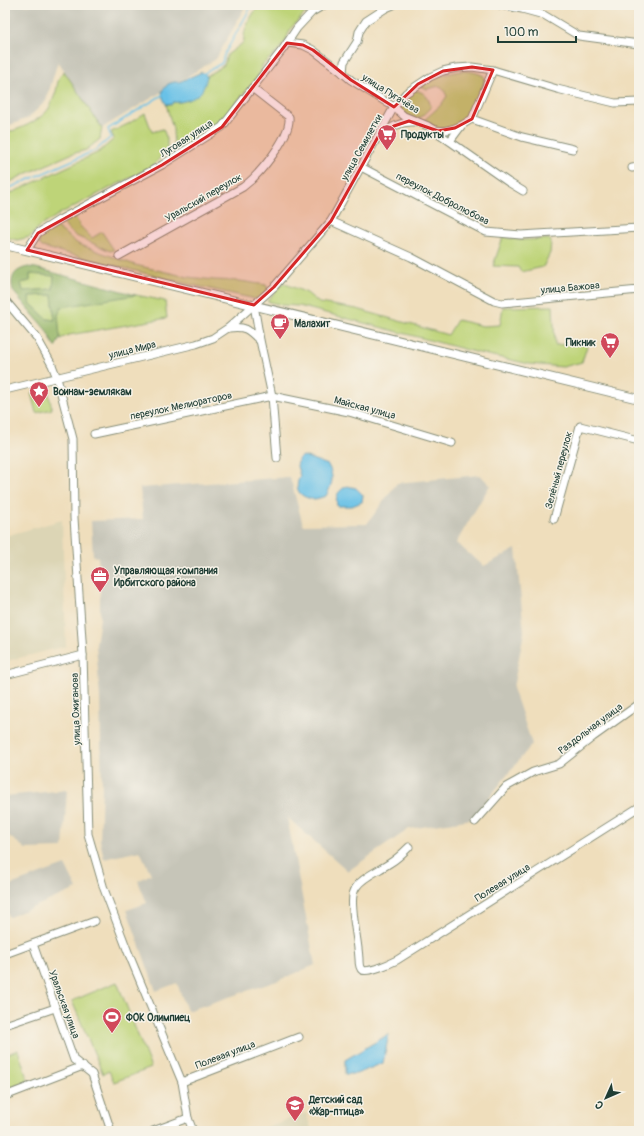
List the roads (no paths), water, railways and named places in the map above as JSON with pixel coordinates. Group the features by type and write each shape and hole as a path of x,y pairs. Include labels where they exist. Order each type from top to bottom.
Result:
{"main road":[{"path":"5,245 639,399"}],"street":[{"name":"Луговая улица","path":"27,250 38,233 59,220 162,165 222,127 297,28 312,12 324,5"},
{"path":"343,73 344,62 357,42 359,32 366,22 393,5"},
{"path":"500,5 544,15 579,36 639,44"},
{"name":"улица Пугачёва","path":"287,43 302,45 308,48 351,80 394,107 404,116 433,129 523,191"},
{"name":"улица Семилетки","path":"254,305 274,287 331,221 394,107 406,93 418,84 443,71 472,67 493,70 557,89 615,103 639,102"},
{"path":"433,129 438,130 455,128 472,119 493,70"},
{"name":"Уральский переулок","path":"119,256 253,180 287,132 289,117 252,88"},
{"path":"472,119 522,137 572,149"},
{"path":"378,136 394,126 409,121 418,122"},
{"path":"450,141 462,124"},
{"name":"переулок Добролюбова","path":"361,167 486,232 521,236 639,228"},
{"name":"улица Бажова","path":"331,221 411,257 494,301 502,303 639,290"},
{"name":"улица Ожиганова","path":"5,300 37,338 45,351 57,378 73,439 74,518 83,655 88,834 104,889 128,952 182,1082 188,1118 193,1131"},
{"path":"254,305 272,396 277,458"},
{"name":"улица Мира","path":"5,390 196,344 213,338 228,328 254,305"},
{"path":"228,328 241,327 249,330 260,340"},
{"name":"переулок Мелиораторов","path":"94,434 272,396"},
{"name":"Майская улица","path":"272,396 349,412 452,443"},
{"name":"Зелёный переулок","path":"554,519 580,426 639,441"},
{"path":"5,675 83,655"},
{"name":"Раздольная улица","path":"475,822 506,787 533,772 559,764 639,704"},
{"name":"Полевая улица","path":"409,847 391,863 361,881 356,886 353,893 353,909 360,967 363,970 368,971 397,960 639,807"},
{"path":"5,954 95,921"},
{"name":"Уральская улица","path":"33,944 74,1060 92,1074 111,1131"},
{"path":"5,1025 56,1008"},
{"name":"Полевая улица","path":"182,1082 299,1037"},
{"path":"5,1096 83,1066"},
{"path":"153,1131 188,1118"}],"water":[{"path":"202,72 207,76 201,92 188,100 173,102 171,105 166,104 162,91 168,84 179,82"},
{"path":"304,456 328,465 332,481 326,496 313,499 304,496 299,491 297,484 300,476 297,466 299,458"},
{"path":"347,486 356,488 363,495 362,502 352,506 337,506 336,499 338,494"},
{"path":"389,1034 383,1063 356,1074 345,1074 345,1060"}],"waterway":[{"path":"203,74 222,63 224,55 252,5"},
{"path":"5,190 96,150 111,137 108,129 164,94"}],"place":[{"name":"Продукты","path":"387,151"},
{"name":"Малахит","path":"280,340"},
{"name":"Пикник","path":"610,359"},
{"name":"Воинам-землякам","path":"39,408"},
{"name":"Управляющая компания Ирбитского района","path":"100,593"},
{"name":"ФОК Олимпиец","path":"112,1034"},
{"name":"Детский сад «Жар-птица»","path":"295,1122"}]}
